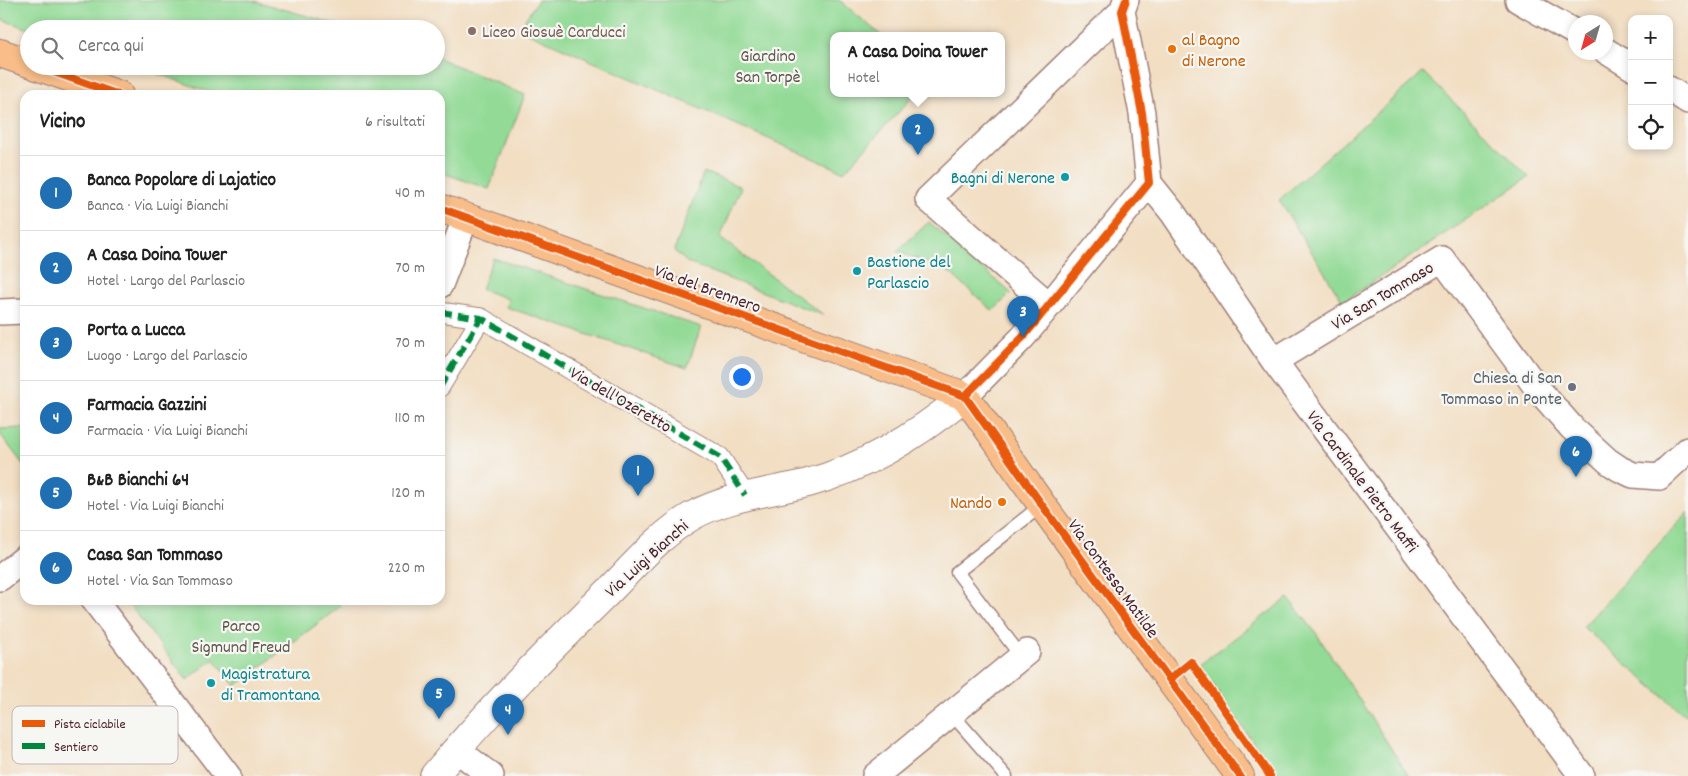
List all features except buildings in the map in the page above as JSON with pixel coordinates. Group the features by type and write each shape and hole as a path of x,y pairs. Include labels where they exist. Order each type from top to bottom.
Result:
{"main road":[{"path":"0,53 20,60"},
{"path":"62,75 104,90"},
{"name":"Via del Brennero","path":"445,210 965,396"},
{"name":"Via Contessa Matilde","path":"965,396 1042,506 1240,776"}],"street":[{"path":"1518,0 1568,28"},
{"path":"965,396 1023,336 1149,183 1142,113 1124,5"},
{"path":"1049,305 928,199 1124,5"},
{"path":"1613,55 1628,65"},
{"path":"1673,92 1688,101"},
{"name":"Via Cardinale Pietro Maffi","path":"1149,183 1173,213 1274,361 1582,776"},
{"path":"445,271 466,217"},
{"name":"Via San Tommaso","path":"1274,361 1442,259 1537,388 1572,428 1608,461 1633,475 1659,477 1688,450"},
{"path":"0,312 20,311"},
{"path":"445,313 482,318 445,379"},
{"name":"Via dell'Ozeretto","path":"482,318 720,457 745,495"},
{"name":"Via Luigi Bianchi","path":"434,776 481,720 656,545 692,516 745,495 807,483 857,465 917,431 965,396"},
{"path":"0,578 20,562"},
{"path":"98,605 175,706"},
{"path":"875,776 1022,652"},
{"path":"178,710 228,776"},
{"path":"456,749 491,776"}],"lane":[{"path":"1022,652 957,572 1042,506"},
{"path":"951,713 1006,776"}],"green space":[{"path":"0,0 251,0 321,20 20,20 20,26 0,19"},
{"name":"Giardino San Torpè","path":"538,0 839,0 877,32 830,32 830,97 912,97 844,172 519,29"},
{"path":"445,61 525,95 489,189 445,174 445,90 204,90 161,75 445,75"},
{"path":"1423,72 1529,177 1343,302 1279,200"},
{"path":"704,172 741,187 720,238 825,316 688,263 674,251"},
{"path":"929,222 1011,293 993,311 949,272 897,251"},
{"path":"493,258 701,327 687,368 506,307 508,299 481,289"},
{"path":"20,428 20,460 0,434 0,429"},
{"path":"1688,512 1688,712 1685,715 1583,627"},
{"path":"1288,598 1316,633 1409,776 1277,776 1199,665"},
{"name":"Parco Sigmund Freud","path":"130,605 341,606 235,686 214,659 187,680"}],"marked path":[{"path":"445,313 481,318 720,457 745,495"},
{"path":"445,379 481,318"}],"cycle path":[{"path":"965,396 1023,337 1149,183 1142,113 1122,11 1126,0"},
{"path":"62,75 105,90"},
{"path":"445,210 965,396"},
{"path":"965,396 1042,505 1240,776"},
{"path":"1170,679 1191,662 1270,776"}],"place":[{"name":"Liceo Giosuè Carducci","path":"472,31"},
{"name":"al Bagno di Nerone","path":"1172,49"},
{"name":"A Casa Doina Tower","path":"918,155"},
{"name":"Bagni di Nerone","path":"1065,177"},
{"name":"Bastione del Parlascio","path":"857,271"},
{"name":"Porta a Lucca","path":"1023,337"},
{"name":"Chiesa di San Tommaso in Ponte","path":"1572,387"},
{"name":"Casa San Tommaso","path":"1576,477"},
{"name":"Banca Popolare di Lajatico","path":"638,496"},
{"name":"Nando","path":"1002,502"},
{"name":"Magistratura di Tramontana","path":"211,683"},
{"name":"B&B Bianchi 64","path":"439,719"},
{"name":"Farmacia Gazzini","path":"508,735"}]}
